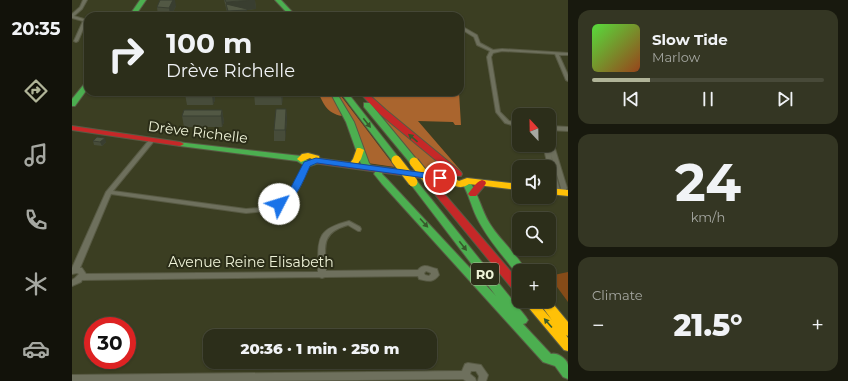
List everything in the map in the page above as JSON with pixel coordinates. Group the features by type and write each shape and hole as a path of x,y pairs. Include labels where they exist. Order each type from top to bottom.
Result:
{"main road":[{"path":"135,12 143,0"},
{"path":"269,0 280,12"},
{"path":"278,0 289,12"},
{"path":"73,105 84,89"},
{"path":"335,96 350,122 365,164 369,168"},
{"name":"R0","path":"346,96 514,311 568,373"},
{"name":"R0","path":"359,96 512,281"},
{"path":"366,96 383,112 458,174 465,177 484,222 516,264"},
{"name":"Drève Richelle","path":"72,128 91,132 304,161 304,156 310,155 316,158 316,161 352,166"},
{"name":"Drève Richelle","path":"72,132 91,132"},
{"path":"360,150 357,159 352,166 450,179 458,185 466,182 512,186"},
{"path":"380,170 378,174 385,182 547,358 560,364"},
{"path":"450,179 452,175 458,174"},
{"path":"473,194 482,183"},
{"path":"535,308 568,346"},
{"path":"550,308 568,331"}],"street":[{"path":"72,16 81,8 85,0"},
{"path":"72,16 84,20"},
{"path":"76,41 84,22"},
{"path":"464,29 476,36 478,44 493,51 505,50 568,54"},
{"path":"493,51 490,53 489,57 498,112 507,122 512,123"},
{"path":"558,54 568,80"},
{"path":"556,128 568,129"},
{"path":"72,283 82,276 81,271 73,270 109,192 152,140"},
{"path":"548,152 556,186 564,193"},
{"path":"553,152 564,188 564,193"},
{"path":"109,192 232,210 260,210 279,204 293,193 304,161"},
{"path":"322,275 322,242 324,235 331,230 349,223 358,228"},
{"name":"Avenue Reine Elisabeth","path":"82,276 420,274"},
{"path":"72,379 469,378 468,367 478,368 484,375 482,381"}],"shaded area":[{"path":"320,96 332,96 342,116 329,111"},
{"path":"338,96 341,96 395,167 367,163"},
{"path":"370,96 459,96 461,125 455,125 453,122 418,121 462,172 391,116"},
{"path":"368,100 448,169 448,172 445,174 427,172"},
{"path":"568,272 568,302 556,286 556,275"}],"building":[{"path":"160,0 173,0 169,8 157,7"},
{"path":"225,0 255,0 226,2"},
{"path":"226,4 247,9 247,10 228,11"},
{"path":"276,109 286,109 285,130 274,130"},
{"path":"184,110 222,110 221,116 182,116"},
{"path":"97,137 105,138 100,142 93,141"}],"traffic: fast":[{"path":"135,12 143,0"},
{"path":"278,0 289,12"},
{"path":"72,104 84,88"},
{"path":"335,96 350,122 365,164 369,168"},
{"path":"346,96 396,160"},
{"path":"367,105 414,162"},
{"path":"180,144 301,159"},
{"path":"301,159 301,161 307,164 316,161"},
{"path":"380,170 378,174 385,182 547,358 560,363"},
{"path":"413,182 522,320"},
{"path":"466,183 485,224 515,264"},
{"path":"555,358 568,373"}],"traffic: slow":[{"path":"352,166 357,159 360,150"},
{"path":"301,159 307,155 310,155 316,158 316,161"},
{"path":"396,160 413,182"},
{"path":"414,162 432,185"},
{"path":"450,179 457,184 464,184 467,181"},
{"path":"467,181 512,186"},
{"path":"556,192 568,193"},
{"path":"535,308 568,346"},
{"path":"550,308 568,331"}],"traffic: jam":[{"path":"366,96 383,112 458,174"},
{"path":"72,128 180,144"},
{"path":"316,161 450,179"},
{"path":"473,194 482,183"},
{"path":"432,185 512,281"}],"route":[{"path":"279,204 293,193 307,164 311,164 316,161 440,178"}]}
